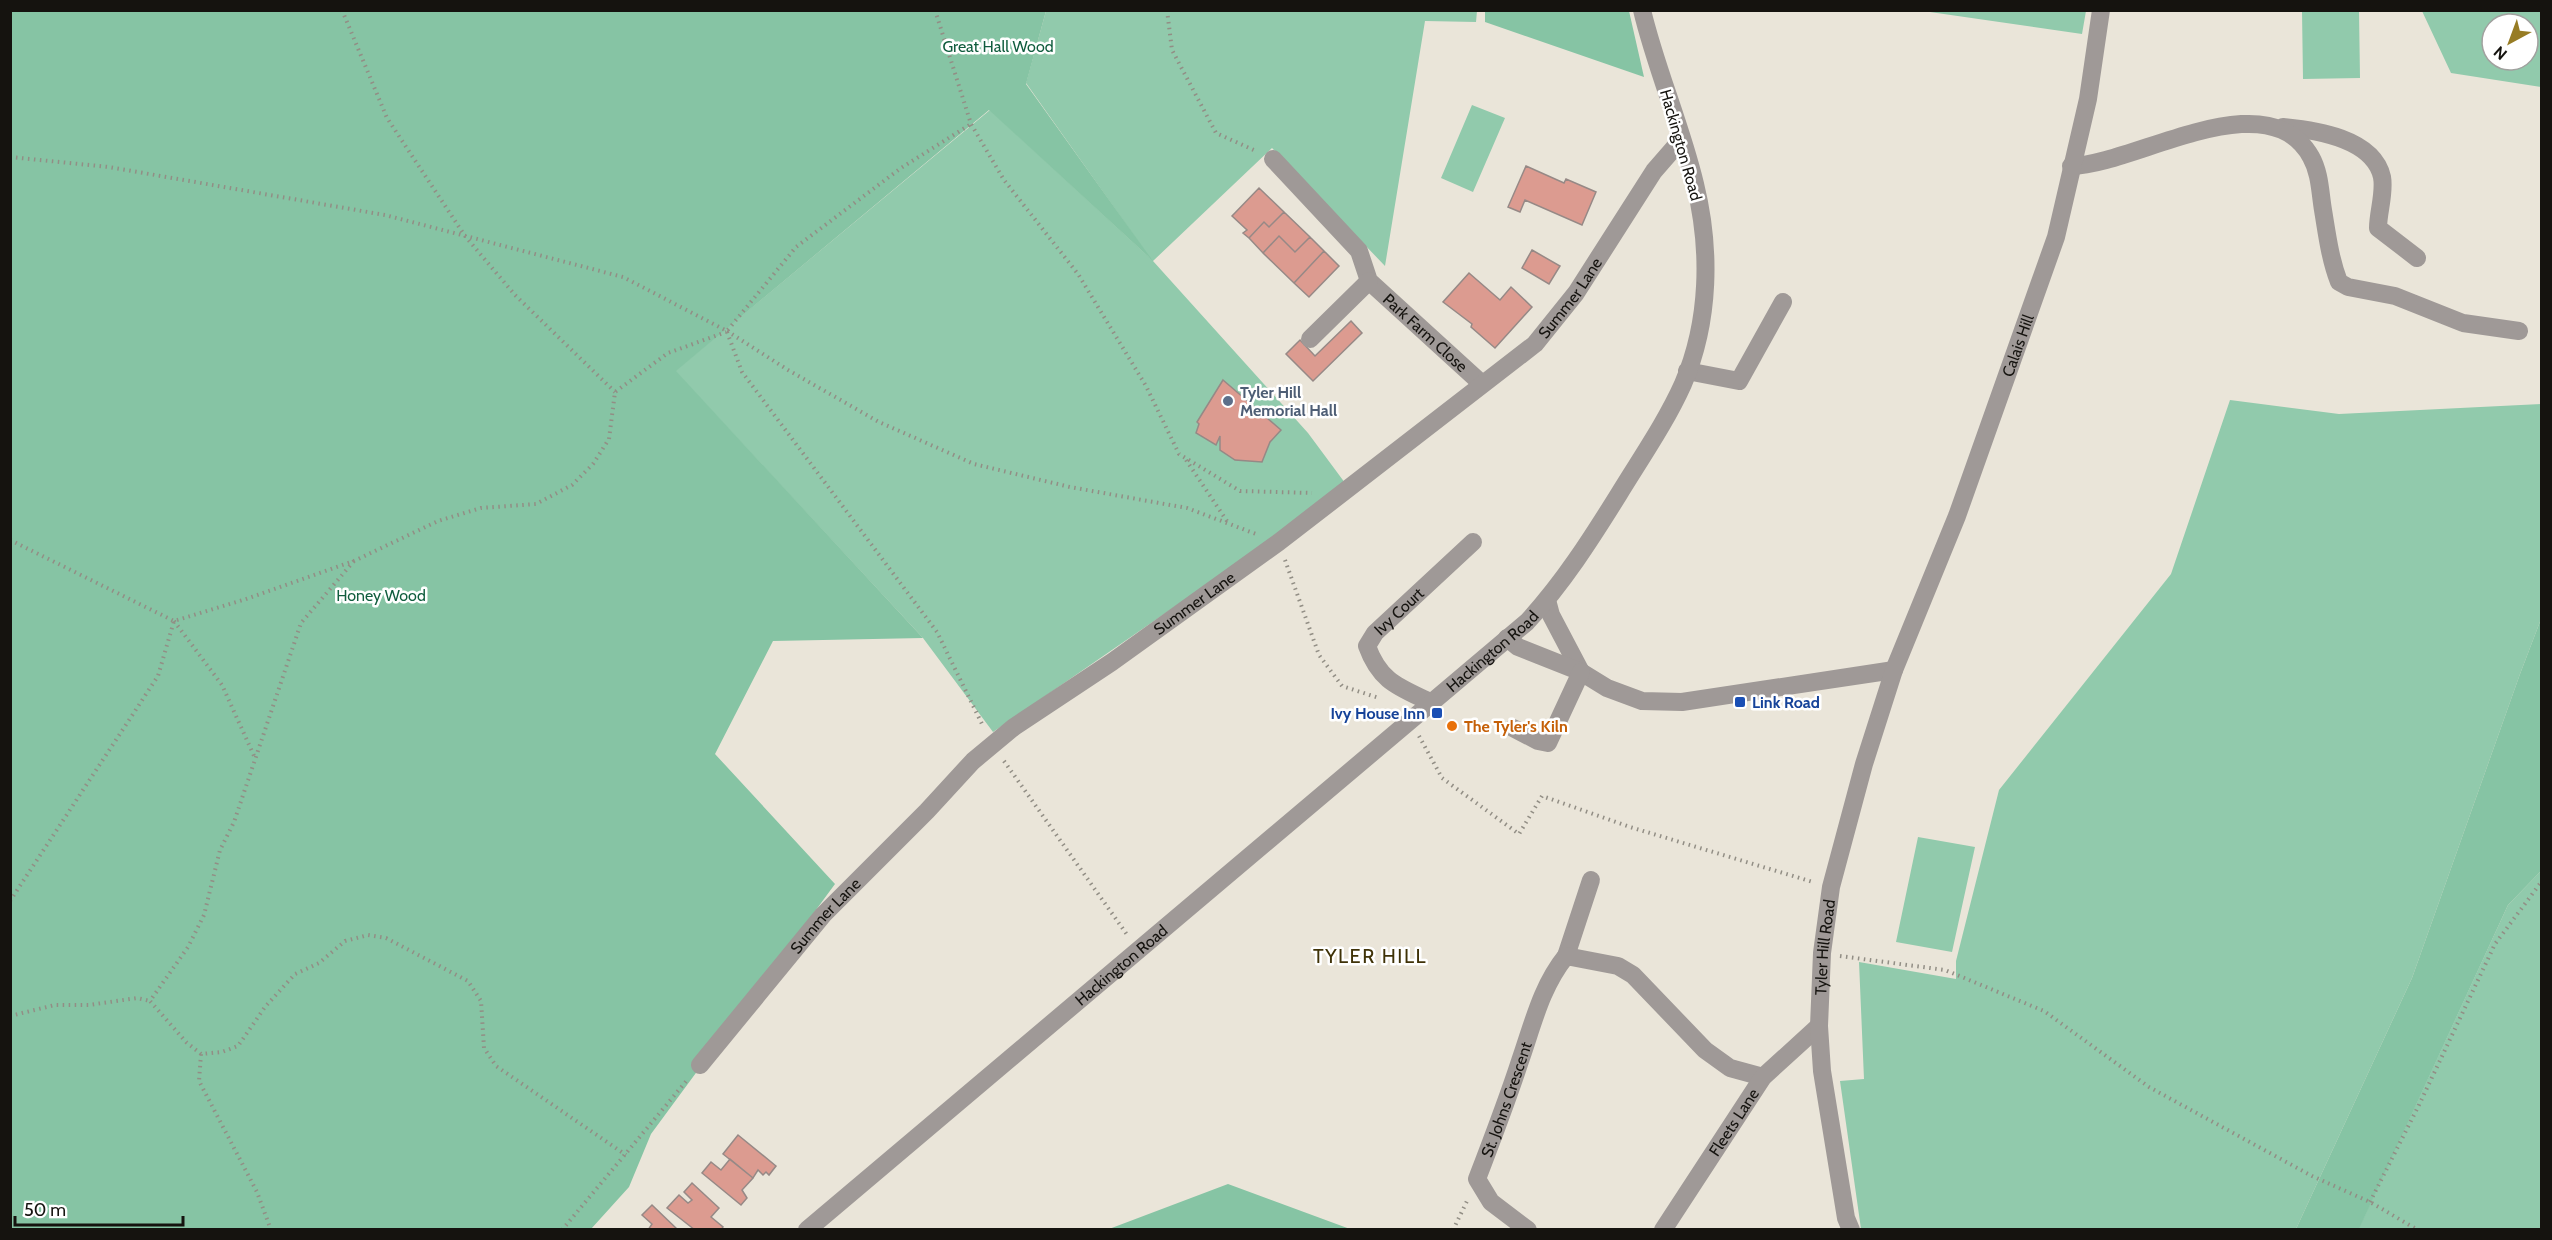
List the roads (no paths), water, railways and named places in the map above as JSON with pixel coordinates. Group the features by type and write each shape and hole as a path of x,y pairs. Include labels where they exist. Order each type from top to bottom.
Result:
{"street":[{"name":"Hackington Road","path":"807,1230 1507,639 1547,600 1586,547 1645,452 1687,371 1696,346 1706,280 1704,241 1695,184 1642,10"},
{"name":"Calais Hill","path":"1894,670 1957,516 2056,237 2088,99 2101,10"},
{"path":"2266,125 2295,136 2310,156 2318,174 2329,247 2339,282 2348,287 2395,296 2463,323 2519,331"},
{"path":"2072,166 2086,166 2123,157 2192,132 2231,126 2266,125 2315,130 2362,148 2377,164 2382,179 2378,228 2417,258"},
{"name":"Summer Lane","path":"700,1065 823,915 927,811 973,761 1014,727 1112,662 1279,542 1339,493 1535,344 1576,293 1654,171 1681,140"},
{"name":"Park Farm Close","path":"1273,159 1359,251 1369,281 1482,384"},
{"name":"Park Farm Close","path":"1310,339 1369,281"},
{"path":"1687,371 1722,380 1738,381 1743,377 1784,302"},
{"name":"Ivy Court","path":"1430,702 1389,682 1373,663 1368,646 1375,633 1473,542"},
{"path":"1547,600 1556,624 1581,672"},
{"path":"1507,639 1518,647 1581,672 1607,687 1642,701 1682,702 1894,670"},
{"name":"Tyler Hill Road","path":"1851,1230 1846,1218 1822,1071 1819,1026 1822,953 1831,887 1864,764 1894,670"},
{"path":"1513,728 1538,741 1548,743 1581,672"},
{"name":"St. Johns Crescent","path":"1528,1230 1491,1202 1477,1179 1521,1060 1537,1005 1566,956 1591,880"},
{"path":"1566,956 1618,966 1633,975 1705,1050 1730,1068 1763,1077"},
{"name":"Fleets Lane","path":"1663,1230 1763,1077 1819,1026"}],"place":[{"name":"Tyler Hill Memorial Hall","path":"1228,401"},
{"name":"Link Road","path":"1740,702"},
{"name":"Ivy House Inn","path":"1437,713"},
{"name":"The Tyler's Kiln","path":"1452,726"}],"district":[{"name":"TYLER HILL","path":"1370,956"}],"park label":[{"name":"Great Hall Wood","path":"998,46"},
{"name":"Honey Wood","path":"381,595"}]}
